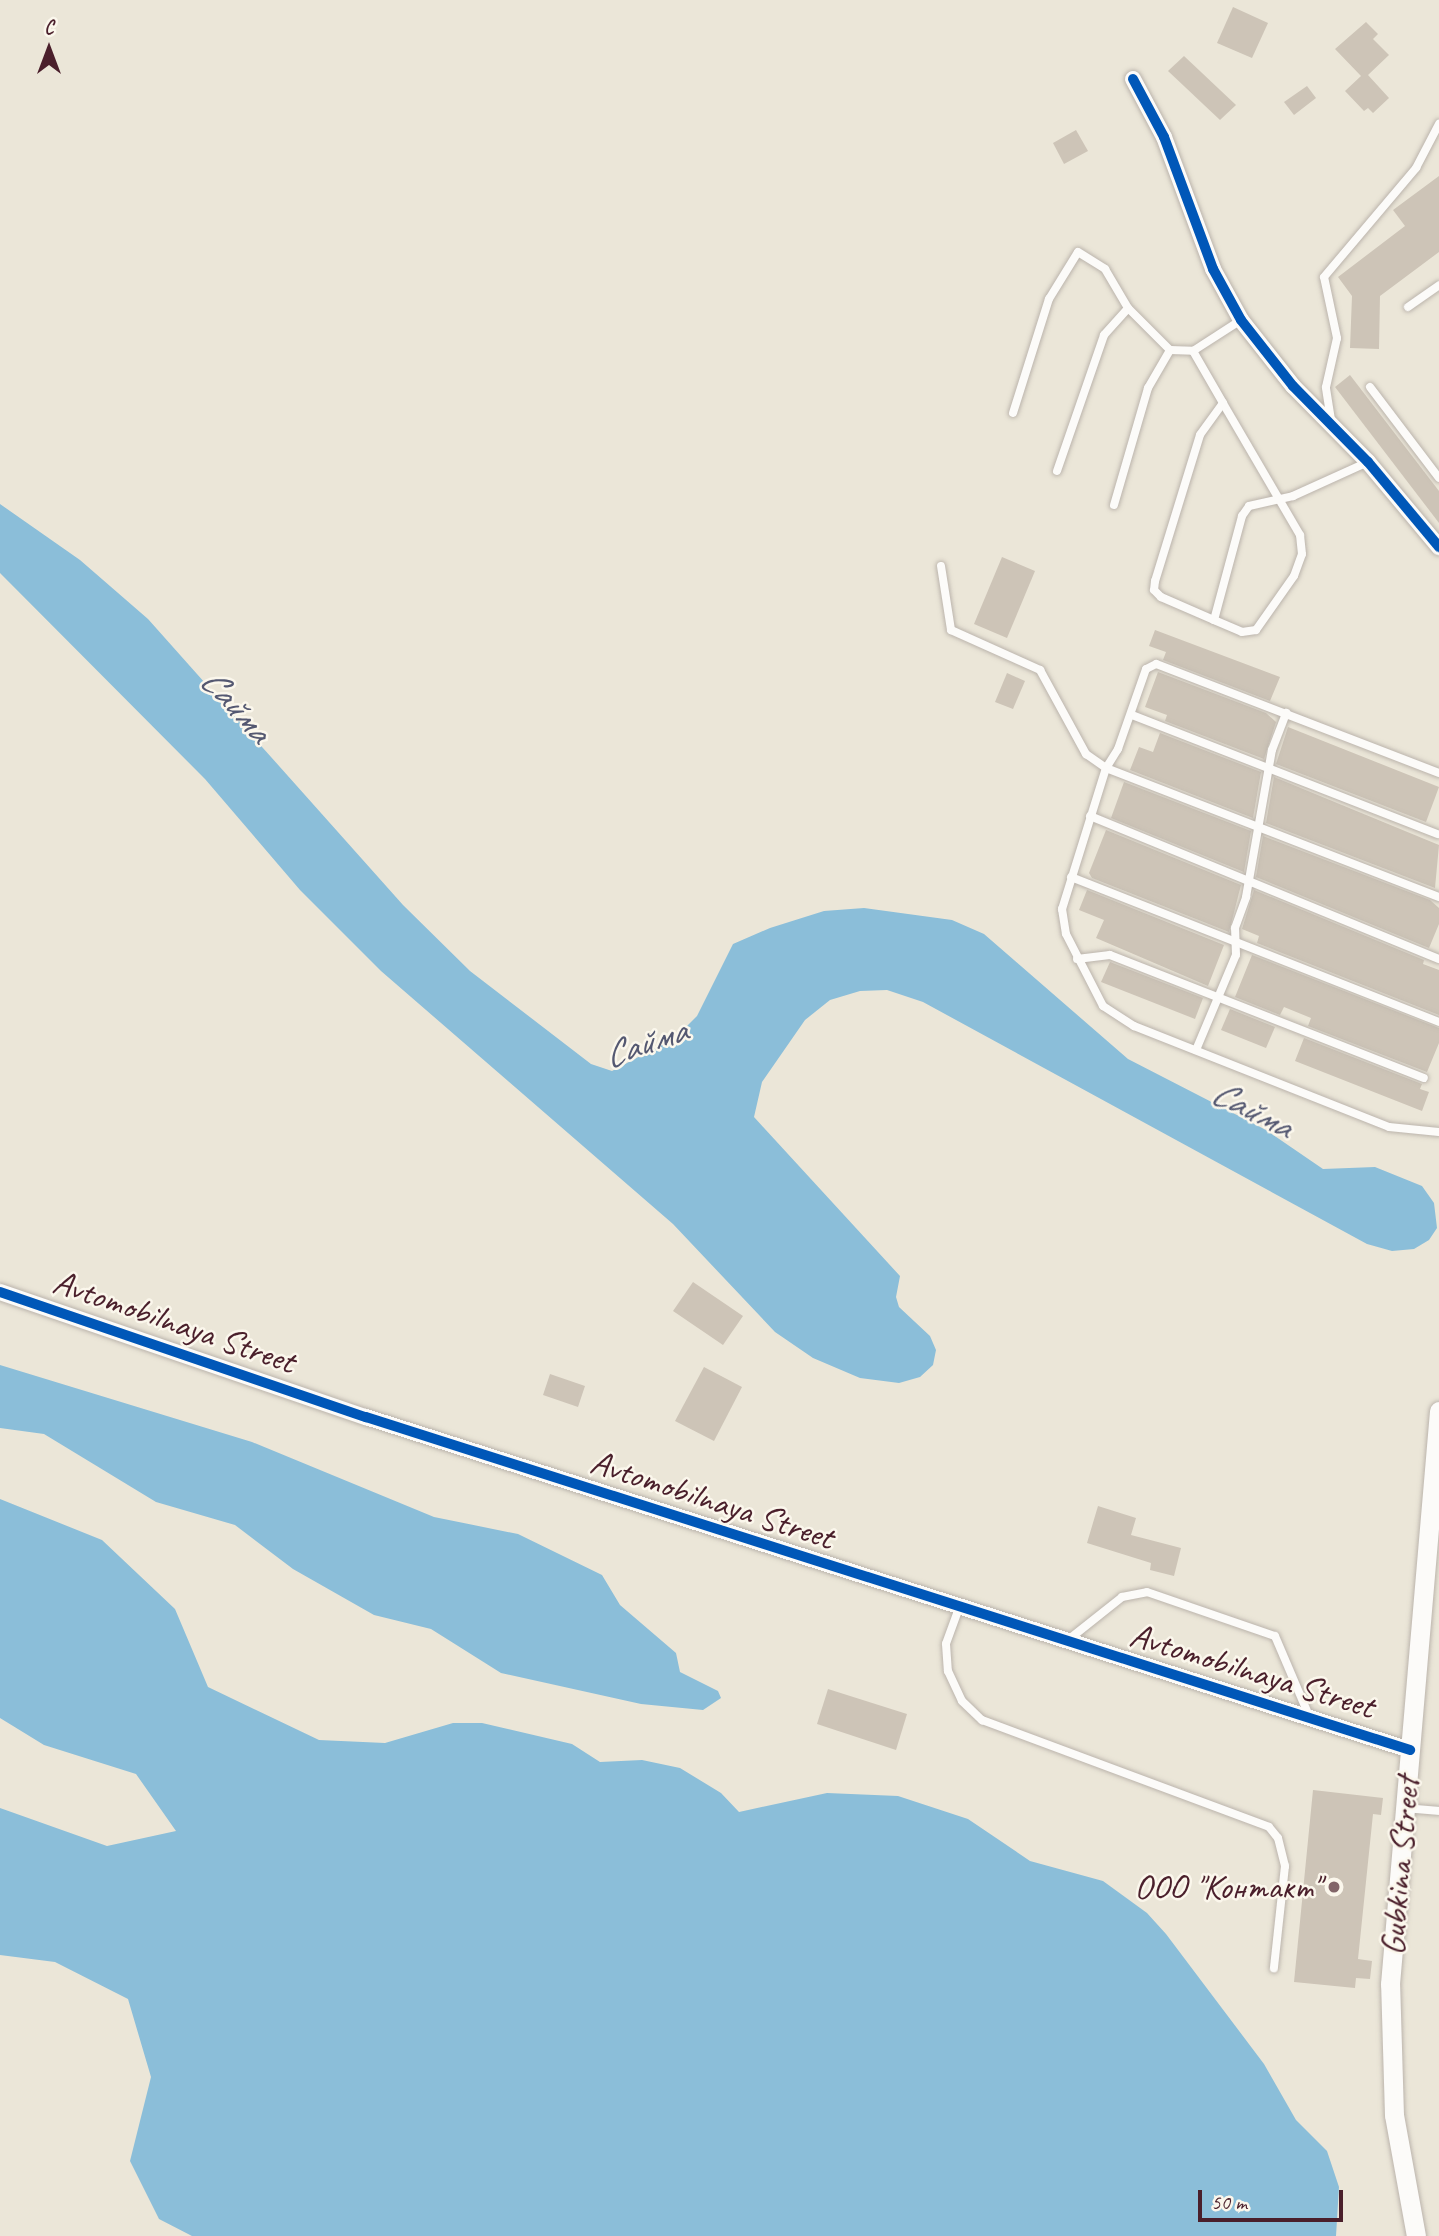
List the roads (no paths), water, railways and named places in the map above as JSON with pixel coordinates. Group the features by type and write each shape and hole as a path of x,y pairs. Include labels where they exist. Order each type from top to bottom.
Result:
{"street":[{"path":"1133,79 1164,137 1213,269 1241,320 1293,386 1368,461 1439,547"},
{"name":"Avtomobilnaya Street","path":"0,1292 366,1417 1410,1750"},
{"name":"Gubkina Street","path":"1416,2236 1400,2160 1390,2041 1405,1808 1434,1520 1439,1411"}],"lane":[{"path":"1331,422 1326,387 1337,338 1324,277 1416,168 1439,124"},
{"path":"1013,413 1049,299 1078,252 1105,269 1128,308 1170,350 1193,351 1241,320"},
{"path":"1408,307 1439,285"},
{"path":"1057,471 1104,335 1128,308"},
{"path":"1114,505 1148,388 1170,350"},
{"path":"1193,351 1279,500 1302,545 1294,576 1256,630 1242,632 1154,590 1200,435 1223,403"},
{"path":"1370,387 1439,478"},
{"path":"1213,620 1242,516 1259,502 1279,500 1368,461"},
{"path":"941,566 951,629 1040,670 1086,754 1106,768 1259,825 1439,897"},
{"path":"1438,773 1156,664 1146,669 1132,715 1106,768 1071,877 1062,921 1077,959 1103,1006 1134,1026 1389,1127 1439,1132"},
{"path":"1196,1050 1236,955 1235,942 1271,769 1272,750 1286,713"},
{"path":"1132,715 1438,834"},
{"path":"1090,816 1439,959"},
{"path":"1071,877 1439,1022"},
{"path":"1077,959 1110,955 1424,1077"},
{"path":"1066,1642 1122,1597 1147,1592 1275,1636 1310,1718"},
{"path":"959,1608 946,1644 948,1671 962,1701 982,1720 1269,1826 1281,1845 1285,1866 1274,1968"},
{"path":"1405,1808 1439,1811"}],"water":[{"path":"0,504 80,560 148,619 403,905 470,971 591,1064 612,1071 676,1037 697,1016 733,944 770,928 824,911 864,908 952,920 984,934 1128,1059 1266,1130 1323,1169 1375,1167 1422,1186 1434,1203 1437,1228 1429,1240 1414,1249 1392,1251 1367,1244 923,1002 887,990 860,991 830,1000 805,1020 762,1082 754,1117 900,1276 896,1297 899,1307 930,1336 936,1350 933,1365 920,1377 899,1383 860,1378 813,1358 775,1332 673,1224 381,971 300,890 205,779 0,573"},
{"path":"0,1365 252,1442 434,1517 518,1534 602,1575 620,1605 676,1653 680,1672 718,1691 721,1698 703,1710 641,1704 501,1673 431,1629 374,1615 293,1569 235,1525 156,1502 44,1434 0,1428"},
{"path":"0,1499 102,1540 175,1609 208,1687 319,1740 385,1743 453,1723 482,1723 572,1744 600,1762 642,1760 680,1768 721,1793 739,1812 827,1793 898,1796 968,1819 1030,1861 1103,1881 1147,1913 1166,1934 1264,2064 1296,2120 1327,2151 1339,2187 1336,2236 192,2236 159,2219 130,2161 151,2077 128,1999 55,1962 0,1955 0,1808 107,1846 176,1831 136,1774 44,1745 0,1718"}],"place":[{"name":"ООО \"Контакт\"","path":"1334,1887"}],"water label":[{"name":"Сайма","path":"236,705"},
{"name":"Сайма","path":"645,1043"},
{"name":"Сайма","path":"1252,1109"}]}
